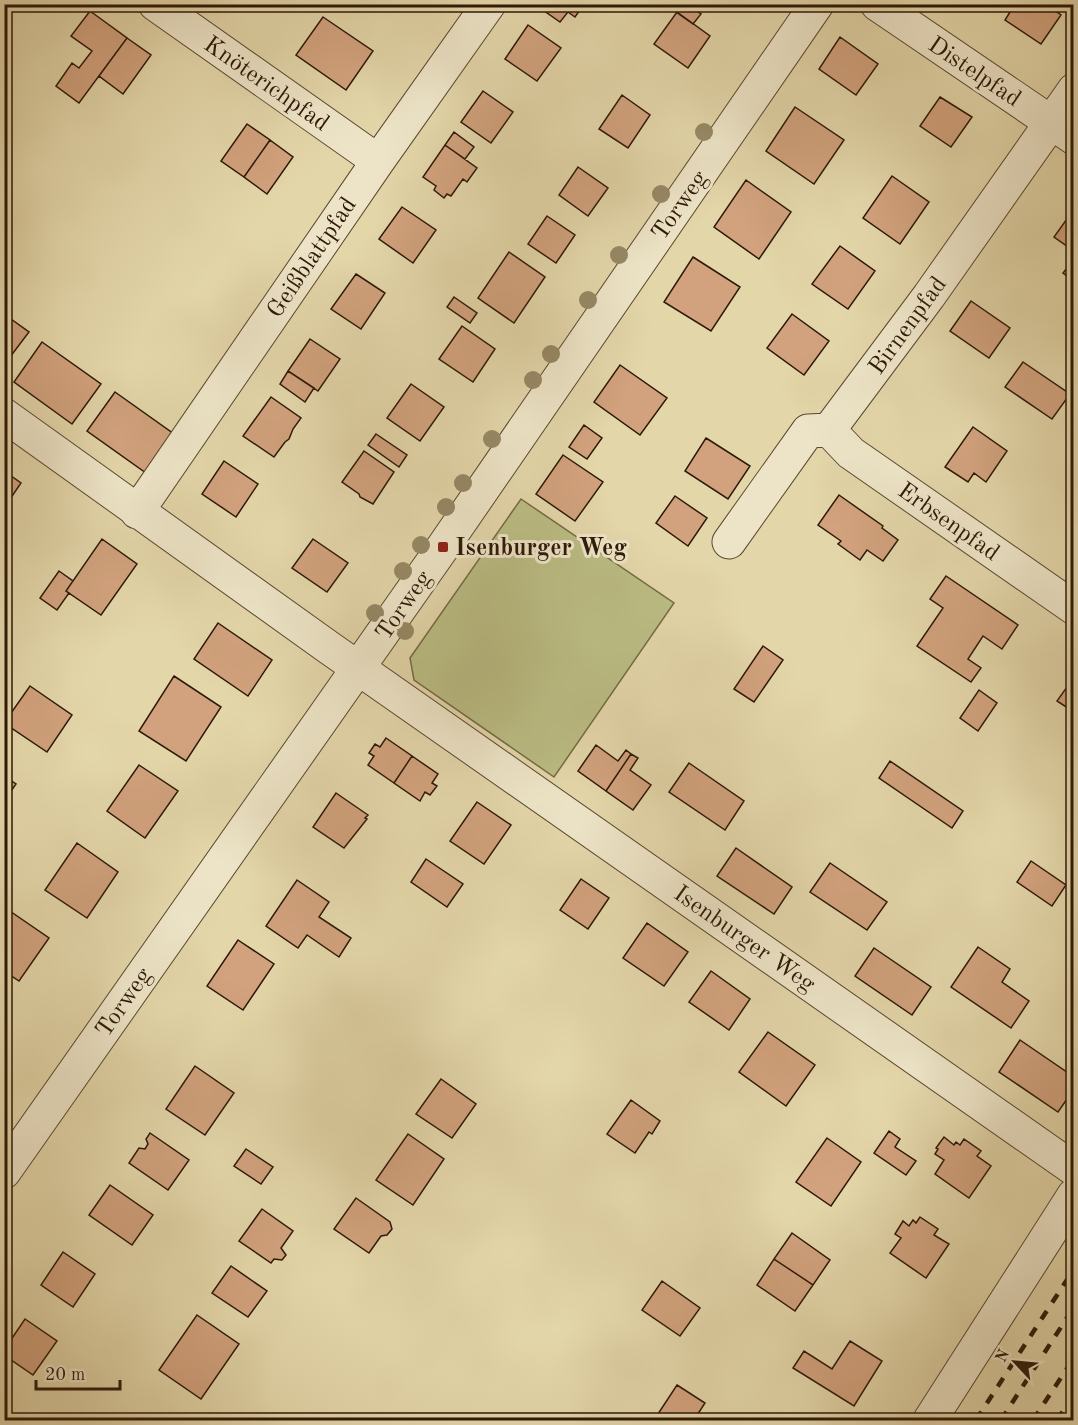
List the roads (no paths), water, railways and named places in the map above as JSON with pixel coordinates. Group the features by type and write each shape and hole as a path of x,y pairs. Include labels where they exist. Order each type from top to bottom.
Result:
{"street":[{"name":"Knöterichpfad","path":"155,4 378,160"},
{"name":"Geißblattpfad","path":"137,512 378,160 489,4"},
{"name":"Torweg","path":"4,1172 358,668 817,4"},
{"name":"Distelpfad","path":"876,4 1062,130"},
{"name":"Birnenpfad","path":"829,430 929,296 1062,130 1074,90"},
{"name":"Isenburger Weg","path":"4,415 358,668 1074,1169"},
{"path":"729,542 808,431 829,430"},
{"name":"Erbsenpfad","path":"829,430 851,453 1074,608"},
{"path":"930,1420 1074,1195"}],"railway":[{"path":"976,1420 1074,1269"},
{"path":"1001,1420 1074,1307"},
{"path":"1033,1420 1074,1358"},
{"path":"1057,1420 1074,1395"}],"place":[{"name":"Isenburger Weg","path":"443,547"}]}
